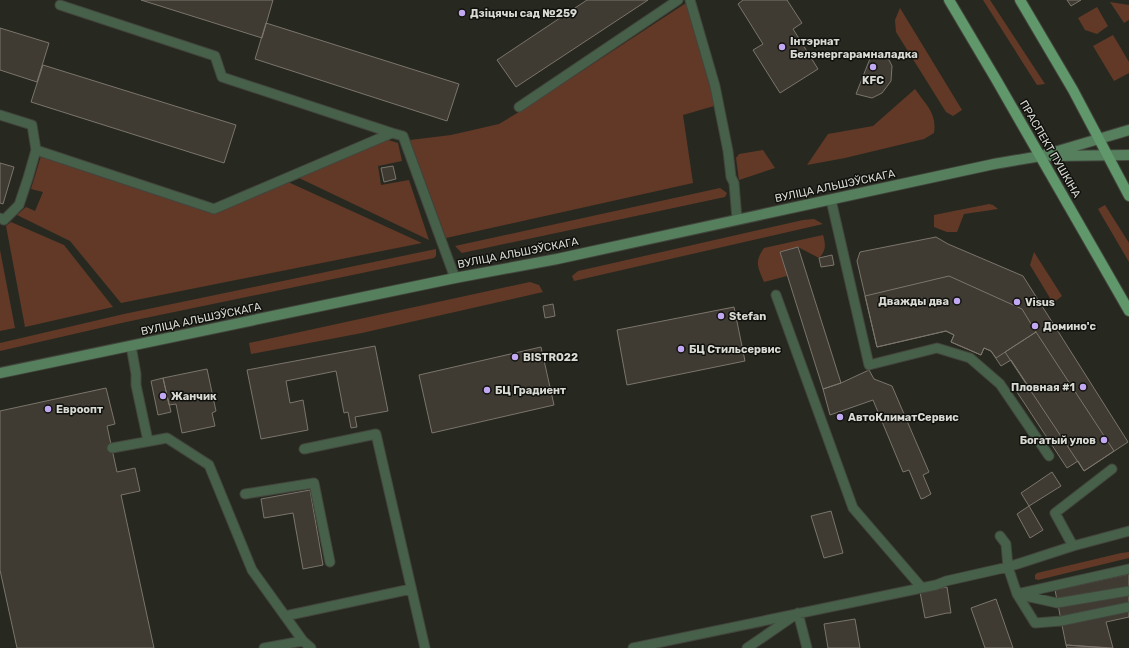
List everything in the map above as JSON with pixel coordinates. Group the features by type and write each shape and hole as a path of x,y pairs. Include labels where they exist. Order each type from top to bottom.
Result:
{"main road":[{"name":"ПРАСПЕКТ ПУШКІНА","path":"948,0 1041,156 1129,311"},
{"path":"1020,0 1073,90 1129,196"},
{"name":"ВУЛІЦА АЛЬШЭЎСКАГА","path":"0,373 455,278 557,259 994,164 1041,156 1129,130"},
{"name":"ВУЛІЦА АЛЬШЭЎСКАГА","path":"1041,156 1129,155"}],"lane":[{"path":"520,107 678,0"},
{"path":"690,0 715,86 728,151 731,177 734,183 737,219"},
{"path":"60,5 215,56 222,77 403,136 455,278"},
{"path":"0,115 32,125 36,150 19,205 4,220 0,218"},
{"path":"36,150 214,209 392,133"},
{"path":"831,200 869,365 937,348 970,358 1000,384 1049,456"},
{"path":"776,295 853,508 922,588"},
{"path":"130,346 136,374 136,386 148,441"},
{"path":"304,449 376,434 425,648"},
{"path":"112,448 167,438 209,465 252,570 303,641 311,648"},
{"path":"1073,546 1055,514 1112,468"},
{"path":"245,494 314,483 330,562"},
{"path":"633,648 922,588 1008,567 1128,530"},
{"path":"1000,536 1006,544 1008,567 1017,594 1035,623 1061,621 1129,607"},
{"path":"1017,594 1129,569"},
{"path":"285,616 411,589"},
{"path":"1017,594 1057,603 1129,591"},
{"path":"748,648 798,613"},
{"path":"798,613 807,648"},
{"path":"264,648 303,641"}],"shaded area":[{"path":"983,0 990,0 1045,84 1037,85"},
{"path":"1110,2 1129,5 1129,20 1124,23"},
{"path":"686,3 711,86 714,106 683,115 693,183 446,238 410,140 451,135 499,124"},
{"path":"1097,7 1108,26 1097,34 1085,30 1078,18"},
{"path":"900,8 962,110 953,116 946,112 896,32 895,20"},
{"path":"1113,35 1129,62 1129,73 1114,81 1093,46"},
{"path":"915,89 930,110 934,120 934,133 924,139 845,158 807,165 828,134 873,126"},
{"path":"385,139 398,143 402,161 378,166 381,185 409,180 429,240 299,178"},
{"path":"763,150 775,168 739,180 736,158 739,154"},
{"path":"41,156 212,213 288,182 422,243 121,303 70,241 17,215 26,207 35,211 43,192 31,189"},
{"path":"720,188 727,193 725,197 462,253 455,246"},
{"path":"989,204 998,209 964,214 957,232 947,232 934,227 934,215"},
{"path":"1105,205 1129,243 1129,262 1098,209"},
{"path":"814,219 823,224 574,281 572,276 578,271 803,220"},
{"path":"11,222 64,245 113,307 25,327 6,226"},
{"path":"823,235 825,248 819,258 798,247 780,252 787,276 764,282 758,261 764,248"},
{"path":"436,249 436,256 434,258 126,322 0,351 0,343 124,314"},
{"path":"0,250 15,328 0,331"},
{"path":"1034,252 1062,296 1053,303 1030,265"},
{"path":"530,282 539,285 543,292 362,333 251,354 249,343"},
{"path":"1129,552 1129,558 1038,580 1035,579 1035,575 1037,573"}],"building":[{"path":"141,0 273,0 262,38"},
{"path":"587,0 648,0 516,87 497,60"},
{"name":"Інтэрнат Белэнергарамналадка","path":"743,0 787,0 802,23 793,29 818,69 780,93 753,50 763,44 738,4"},
{"path":"1067,0 1081,0 1071,6"},
{"path":"266,23 459,84 447,121 255,59"},
{"path":"0,28 49,43 37,82 0,70"},
{"path":"873,51 887,56 892,66 891,81 882,93 872,98 856,94"},
{"path":"43,65 236,125 224,163 31,102"},
{"path":"0,163 14,167 3,204 0,203"},
{"path":"393,166 396,179 384,182 381,168"},
{"path":"936,237 948,244 1023,276 1128,442 1084,471 1078,461 1067,468 1017,392 1027,384 1011,360 1001,366 991,351 984,348 981,355 951,342 954,335 946,331 877,347 857,261 860,252"},
{"path":"798,247 841,383 823,389 780,252"},
{"path":"832,255 834,265 821,267 819,258"},
{"path":"949,276 1022,309 1036,332 996,358 991,351 984,348 981,355 951,342 954,335 946,331 877,347 865,296"},
{"path":"553,304 555,316 545,318 543,306"},
{"name":"БЦ Стильсервис","path":"734,307 745,361 627,385 617,330"},
{"path":"1036,332 1114,451 1084,471 1005,352"},
{"path":"375,346 388,411 355,417 357,427 351,428 348,412 344,413 336,371 286,381 290,403 303,400 308,430 261,439 247,370"},
{"name":"БЦ Градиент","path":"541,347 554,405 432,433 419,375"},
{"path":"207,369 216,411 212,413 215,426 182,433 176,404 169,405 163,378"},
{"path":"869,370 874,379 892,386 929,472 923,475 931,494 924,498 921,499 909,470 903,472 873,400 830,415 823,389 841,383"},
{"path":"163,378 171,412 158,415 151,381"},
{"path":"106,388 115,424 107,426 117,472 135,468 140,491 121,495 154,648 17,648 0,570 0,411"},
{"path":"1052,472 1061,486 1029,506 1021,493"},
{"path":"310,490 323,565 303,569 293,513 264,518 261,499"},
{"path":"1029,506 1043,530 1030,538 1017,514"},
{"path":"831,511 843,553 824,558 811,516"},
{"path":"1129,574 1129,617 1106,622 1113,648 1066,645 1055,590"},
{"path":"947,587 951,613 925,618 920,592"},
{"path":"996,599 1013,648 985,648 971,608"},
{"path":"855,619 860,648 828,648 824,624"},
{"path":"1066,645 1107,648 1067,648"}],"place":[{"name":"Дзіцячы сад №259","path":"462,13"},
{"name":"Інтэрнат Белэнергарамналадка","path":"782,47"},
{"name":"KFC","path":"873,67"},
{"name":"Дважды два","path":"957,301"},
{"name":"Visus","path":"1017,302"},
{"name":"Stefan","path":"721,316"},
{"name":"Домино'c","path":"1035,326"},
{"name":"БЦ Стильсервис","path":"681,349"},
{"name":"BISTRO22","path":"515,357"},
{"name":"Пловная #1","path":"1083,387"},
{"name":"БЦ Градиент","path":"487,390"},
{"name":"Жанчик","path":"163,396"},
{"name":"Евроопт","path":"48,409"},
{"name":"АвтоКлиматСервис","path":"840,417"},
{"name":"Богатый улов","path":"1104,440"}]}
